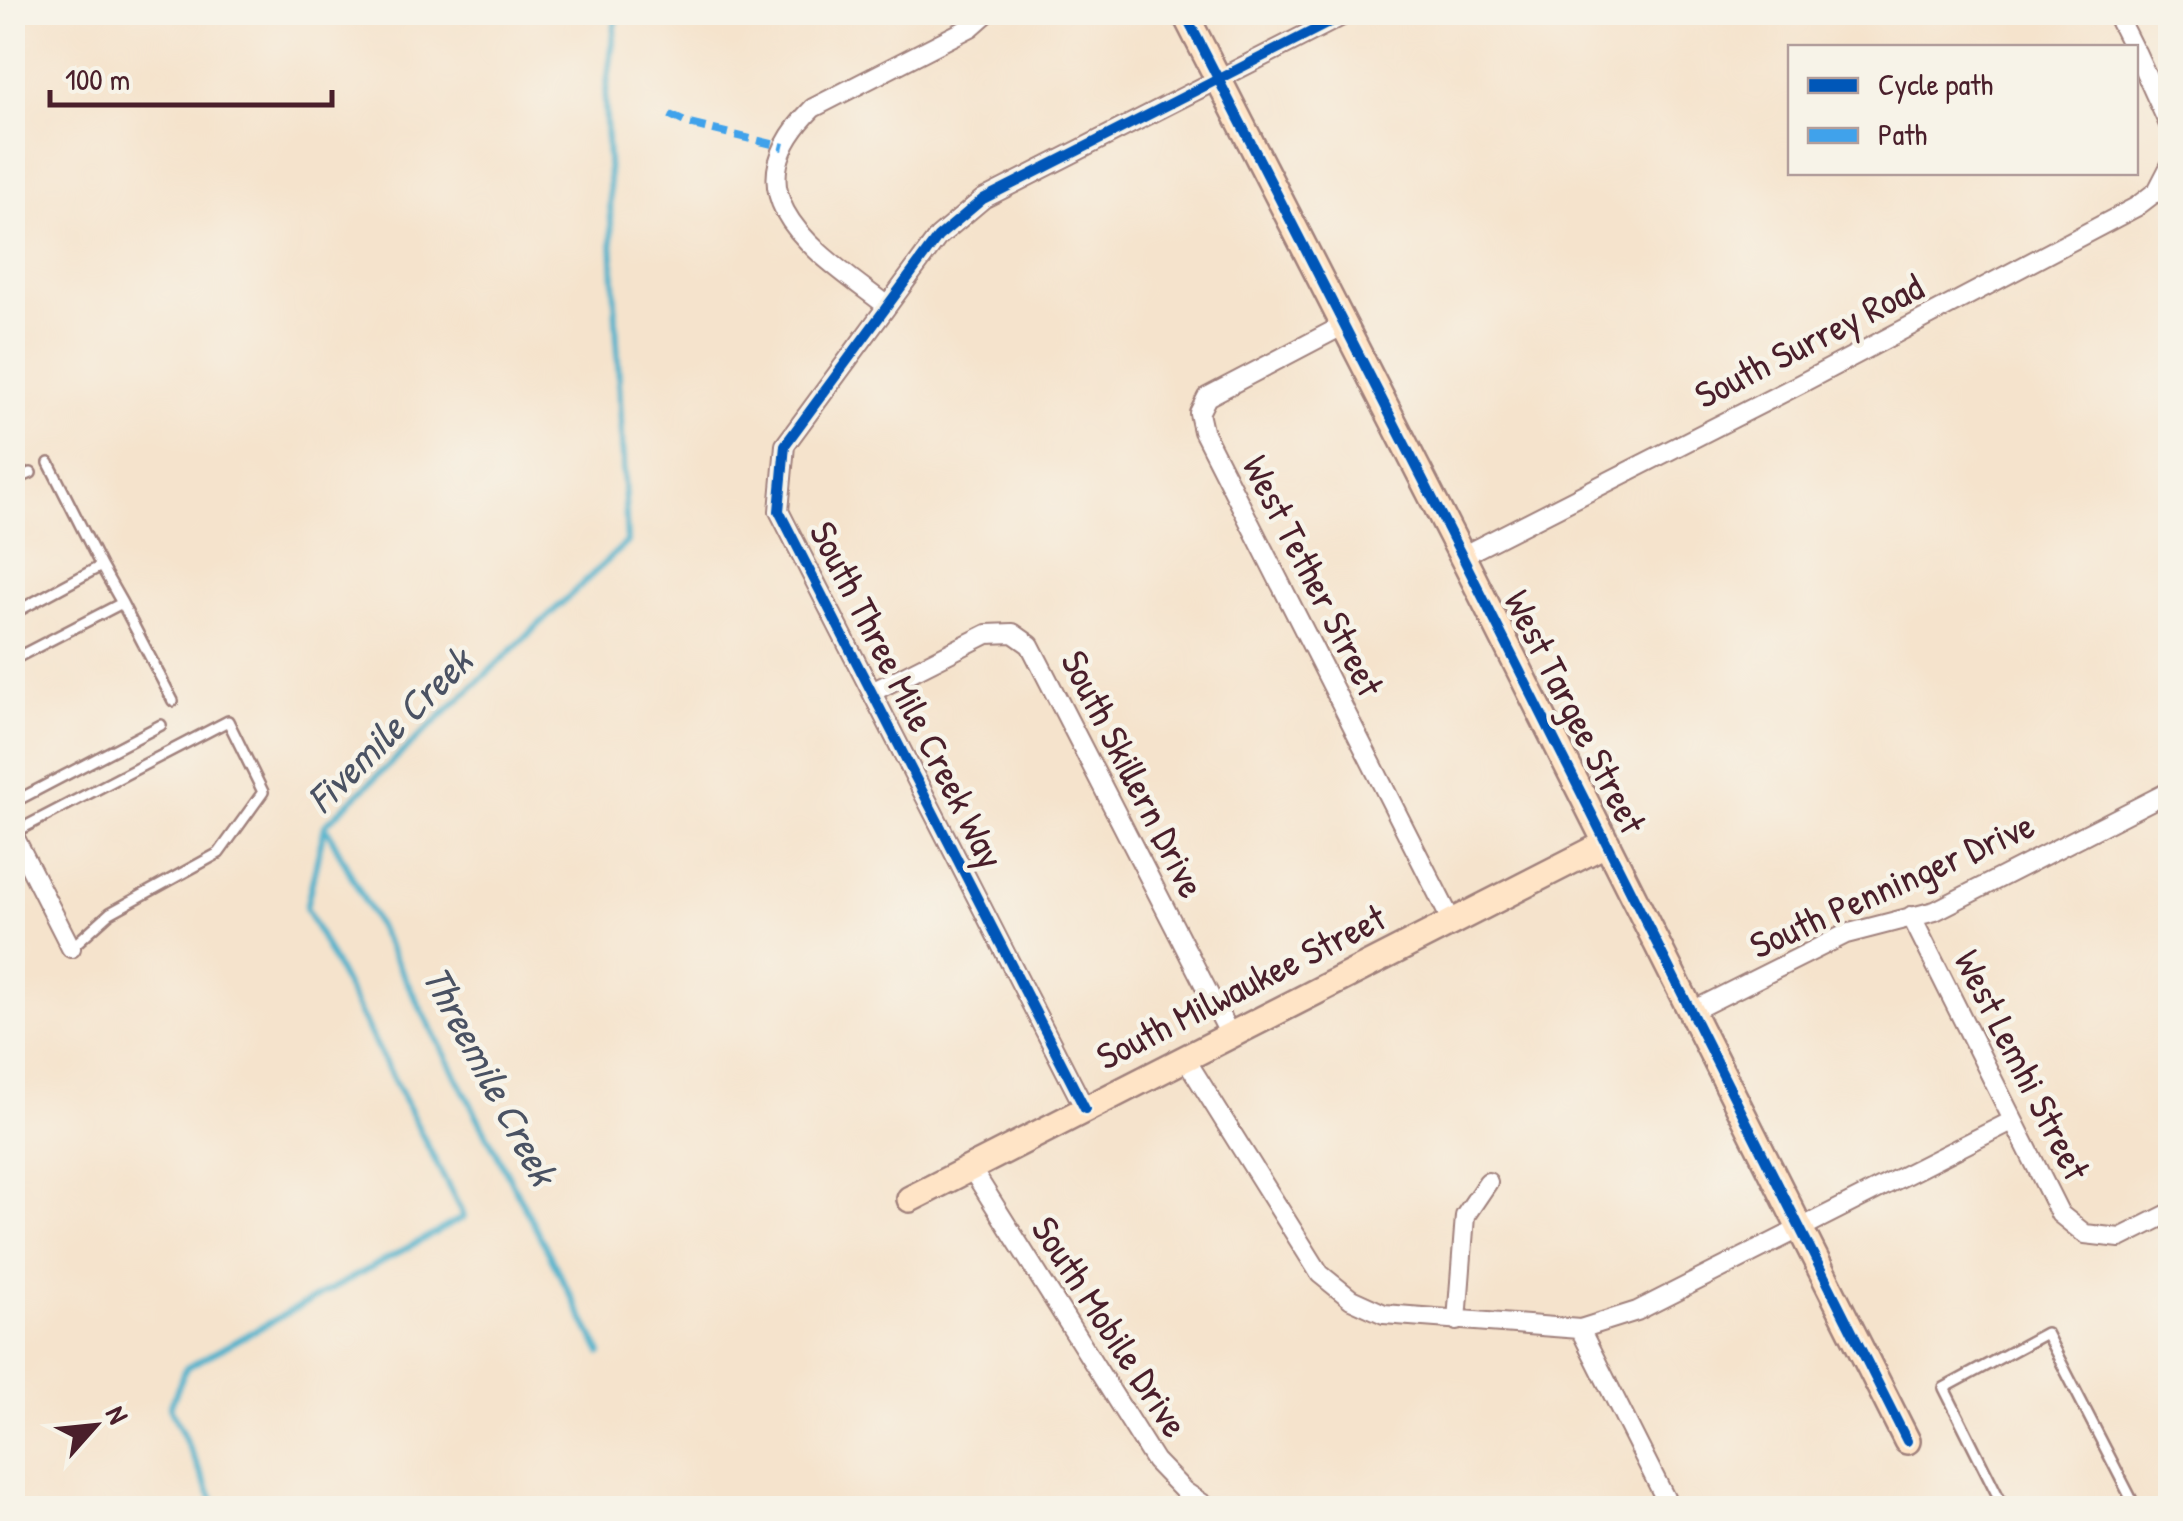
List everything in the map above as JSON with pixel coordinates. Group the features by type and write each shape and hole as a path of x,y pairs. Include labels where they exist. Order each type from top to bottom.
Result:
{"street":[{"path":"888,306 803,240 782,206 776,164 795,126 812,108 971,28 988,12"},
{"name":"West Targee Street","path":"1184,12 1907,1442"},
{"name":"South Three Mile Creek Way","path":"1085,1109 780,511 785,445 938,237 983,200 1350,12"},
{"path":"2115,12 2132,45"},
{"path":"2138,59 2170,127"},
{"name":"South Surrey Road","path":"1462,556 2136,207 2157,192 2170,166"},
{"name":"West Tether Street","path":"1344,325 1207,397 1199,413 1203,431 1452,922"},
{"name":"South Skillern Drive","path":"872,692 987,634 1013,633 1030,645 1230,1035"},
{"name":"South Penninger Drive","path":"1692,1011 1846,934 1935,910 2170,791"},
{"path":"13,832 71,948"},
{"name":"South Milwaukee Street","path":"910,1199 1607,842"},
{"name":"West Lemhi Street","path":"1911,916 2060,1214 2085,1234 2120,1238 2170,1213"},
{"path":"1185,1058 1320,1274 1351,1300 1384,1314 1457,1321 1580,1329 1637,1311 2012,1121"},
{"name":"South Mobile Drive","path":"971,1168 1155,1461 1184,1491 1209,1508"},
{"path":"1457,1321 1465,1216 1488,1182"},
{"path":"1580,1329 1670,1508"}],"lane":[{"path":"49,463 173,700"},
{"path":"12,481 32,473"},
{"path":"12,614 102,566"},
{"path":"12,660 122,603"},
{"path":"13,832 228,722 262,792 219,853 110,913 71,948"},
{"path":"12,803 160,725"},
{"path":"2004,1508 1944,1388 2046,1333 2136,1508"}],"waterway":[{"name":"Fivemile Creek","path":"217,1508 170,1407 186,1368 464,1217 306,908 325,825 627,542 605,100 617,12"},
{"name":"Threemile Creek","path":"326,827 601,1353"}],"marked path":[{"path":"670,115 689,124 784,147"},
{"path":"12,753 22,748"}],"cycle path":[{"path":"1184,12 1907,1441"},
{"path":"1085,1109 779,511 785,445 938,237 983,199 1350,12"}]}
